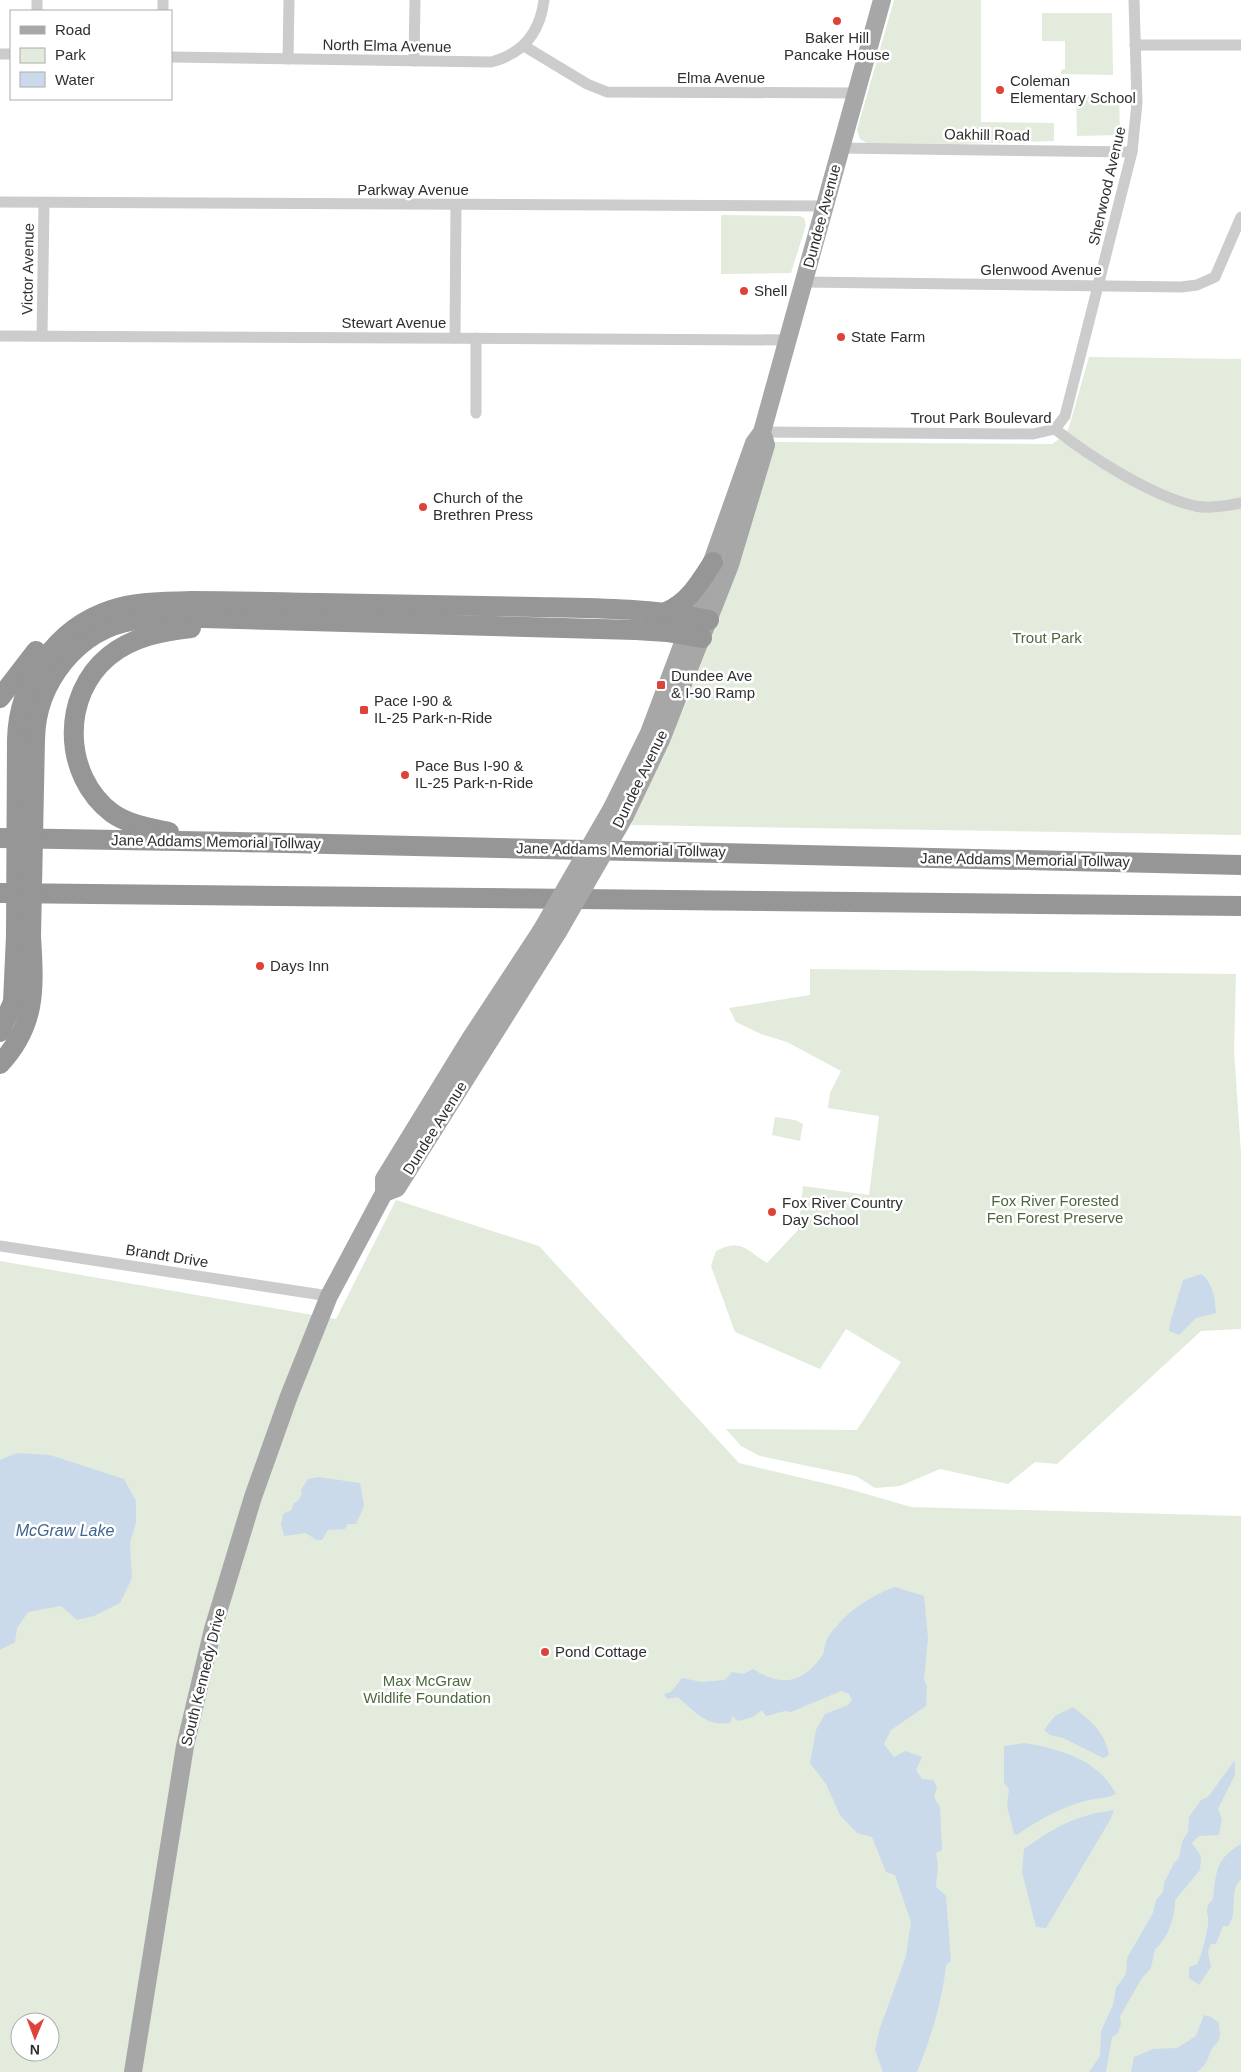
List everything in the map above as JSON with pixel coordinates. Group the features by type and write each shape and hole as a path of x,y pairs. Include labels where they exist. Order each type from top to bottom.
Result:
{"highway":[{"path":"666,612 674,608 696,590 713,562"},
{"path":"0,698 54,630 87,609 115,599 140,594 219,601"},
{"path":"0,1032 13,1002 23,936 26,739 22,705 33,677 55,646 83,623 110,610 140,603 219,601 666,612 697,627"},
{"path":"26,739 36,722 42,700 56,671 81,644 112,626 151,618 636,630 697,627"},
{"path":"238,842 147,828 125,821 104,805 83,775 74,745 75,713 85,686 109,656 130,643 158,633 194,628 346,622"},
{"name":"Jane Addams Memorial Tollway","path":"0,838 1241,865"},
{"path":"0,893 1241,906"},
{"path":"0,898 92,895"},
{"path":"0,1064 14,1046 31,1010 34,983 23,936"}],"main road":[{"name":"Dundee Avenue","path":"697,627 713,562 754,443 762,432 882,0"},
{"name":"Dundee Avenue","path":"329,1296 384,1193 384,1180 549,932 618,812 649,732 697,627 730,565 766,445 762,432"},
{"name":"South Kennedy Drive","path":"133,2072 184,1746 213,1629 254,1497 289,1396 329,1296"}],"street":[{"path":"288,59 289,0"},
{"path":"414,61 416,0"},
{"path":"524,46 538,24 544,0"},
{"name":"Sherwood Avenue","path":"1055,430 1065,416 1100,285 1132,152 1137,111 1134,0"},
{"path":"1135,45 1241,45"},
{"name":"North Elma Avenue","path":"172,57 491,62 508,56 524,46"},
{"name":"Elma Avenue","path":"524,46 587,84 601,91 614,93 856,93"},
{"name":"Oakhill Road","path":"841,148 1132,152"},
{"name":"Parkway Avenue","path":"0,202 825,206"},
{"name":"Victor Avenue","path":"42,336 44,203"},
{"path":"455,338 456,205"},
{"name":"Glenwood Avenue","path":"804,282 1181,287 1207,281 1215,277 1239,218"},
{"name":"Stewart Avenue","path":"0,336 788,340"},
{"path":"476,338 476,413"},
{"name":"Trout Park Boulevard","path":"762,432 1032,434 1055,430 1080,449 1169,496 1203,507 1241,503"},
{"name":"Brandt Drive","path":"0,1246 329,1296"}],"green space":[{"path":"894,0 981,0 981,122 1054,123 1054,141 957,144 867,143 860,139 857,130"},
{"path":"1042,13 1112,13 1113,75 1061,74 1061,70 1065,69 1065,41 1042,41"},
{"path":"1119,94 1120,135 1077,136 1076,95"},
{"path":"721,215 800,216 804,218 806,225 791,273 721,274"},
{"name":"Trout Park","path":"1089,357 1241,359 1241,835 631,825 687,701 743,553 771,442 1052,444 1065,435 1069,427"},
{"name":"Fox River Forested Fen Forest Preserve","path":"810,969 1236,974 1234,1050 1241,1153 1241,1329 1201,1331 1057,1464 1035,1462 1008,1484 940,1469 900,1486 875,1488 856,1476 760,1456 741,1446 726,1429 857,1430 901,1362 846,1329 820,1369 735,1332 711,1266 716,1251 732,1246 743,1247 767,1263 798,1230 803,1186 869,1195 879,1116 828,1108 830,1093 841,1071 787,1042 761,1034 736,1022 729,1008 810,995"},
{"path":"775,1117 795,1120 803,1124 800,1141 772,1135"},
{"name":"Max McGraw Wildlife Foundation","path":"396,1200 539,1246 739,1463 849,1489 911,1507 1241,1516 1241,2072 0,2072 0,1261 336,1319"}],"water":[{"path":"1201,1274 1211,1286 1216,1313 1196,1318 1179,1335 1169,1331 1183,1280"},
{"name":"McGraw Lake","path":"17,1453 50,1455 124,1479 136,1501 136,1522 130,1543 132,1578 120,1603 94,1616 77,1620 61,1606 28,1612 17,1628 15,1642 0,1650 0,1460"},
{"path":"319,1477 360,1483 364,1506 356,1524 348,1524 345,1529 328,1530 322,1540 316,1540 306,1533 284,1536 281,1524 283,1514 291,1510 294,1503 298,1501 302,1494 301,1490 308,1479"},
{"path":"895,1587 924,1596 928,1638 924,1680 927,1686 926,1706 891,1730 884,1744 894,1757 905,1751 922,1757 916,1770 922,1779 933,1780 937,1787 934,1797 940,1807 942,1850 936,1853 938,1865 936,1887 946,1896 951,1961 946,1965 942,1993 935,2020 917,2072 883,2072 875,2050 880,2028 906,1956 911,1922 895,1875 886,1872 872,1837 857,1833 840,1815 826,1784 810,1763 816,1730 825,1714 848,1705 852,1700 849,1694 841,1691 791,1712 785,1711 766,1716 762,1710 753,1717 738,1721 732,1716 731,1722 715,1723 702,1717 677,1697 667,1699 664,1694 671,1692 682,1678 702,1682 725,1680 732,1672 743,1674 753,1669 772,1679 790,1680 798,1677 807,1672 822,1656 829,1635 848,1614 871,1598"},
{"path":"1073,1707 1101,1733 1109,1755 1103,1758 1063,1738 1050,1735 1044,1730 1055,1716"},
{"path":"1024,1743 1064,1753 1088,1764 1099,1772 1116,1794 1067,1807 1041,1819 1017,1835 1014,1834 1007,1806 1009,1789 1004,1783 1004,1746"},
{"path":"1235,1760 1235,1775 1218,1809 1222,1819 1219,1835 1199,1836 1192,1843 1201,1856 1200,1870 1175,1900 1170,1927 1164,1940 1155,1949 1151,1968 1142,1978 1120,2016 1121,2024 1118,2033 1112,2037 1106,2072 1089,2072 1100,2056 1101,2031 1113,2005 1116,1988 1126,1974 1127,1958 1153,1913 1156,1900 1163,1892 1164,1883 1174,1863 1179,1858 1182,1842 1188,1832 1189,1817 1201,1800 1208,1797"},
{"path":"1114,1810 1110,1820 1046,1928 1036,1927 1022,1872 1024,1849 1066,1823 1087,1815"},
{"path":"1241,1844 1241,1880 1235,1891 1233,1916 1228,1926 1223,1926 1216,1944 1211,1944 1208,1952 1211,1967 1199,1985 1189,1978 1189,1967 1197,1964 1202,1951 1208,1925 1207,1908 1213,1899 1217,1873 1226,1855"},
{"path":"1204,2015 1211,2017 1219,2023 1220,2036 1201,2069 1197,2072 1131,2072 1134,2057 1153,2049 1177,2048 1196,2036"}],"place":[{"name":"Baker Hill Pancake House","path":"837,21"},
{"name":"Coleman Elementary School","path":"1000,90"},
{"name":"Shell","path":"744,291"},
{"name":"State Farm","path":"841,337"},
{"name":"Church of the Brethren Press","path":"423,507"},
{"name":"Dundee Ave & I-90 Ramp","path":"661,685"},
{"name":"Pace I-90 & IL-25 Park-n-Ride","path":"364,710"},
{"name":"Pace Bus I-90 & IL-25 Park-n-Ride","path":"405,775"},
{"name":"Days Inn","path":"260,966"},
{"name":"Fox River Country Day School","path":"772,1212"},
{"name":"Pond Cottage","path":"545,1652"}]}
